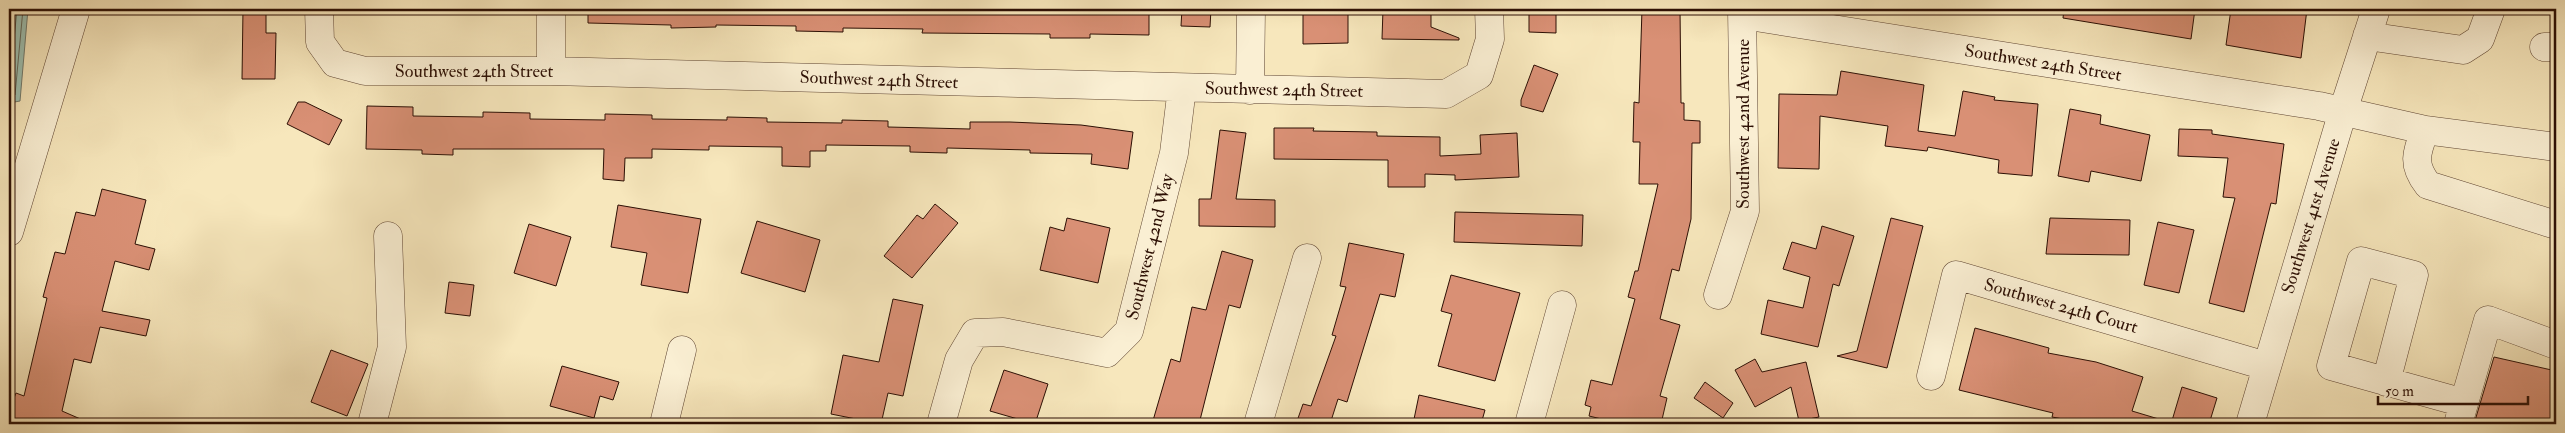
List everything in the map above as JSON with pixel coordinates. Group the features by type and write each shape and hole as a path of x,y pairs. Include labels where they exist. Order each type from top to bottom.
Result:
{"street":[{"path":"9,232 76,9"},
{"name":"Southwest 24th Street","path":"319,9 320,42 335,64 365,71 551,71 1446,94 1479,75 1490,39 1489,9"},
{"path":"551,9 551,71"},
{"path":"1250,90 1251,9"},
{"name":"Southwest 41st Avenue","path":"2258,417 2266,366 2343,110 2376,9"},
{"path":"2367,36 2463,50 2480,39 2491,9"},
{"name":"Southwest 24th Street","path":"1742,12 2343,110 2425,130 2556,147"},
{"name":"Southwest 42nd Avenue","path":"1718,295 1746,211 1742,12"},
{"name":"Southwest 42nd Way","path":"941,424 959,360 975,333 1002,332 1107,353 1129,331 1174,153 1182,88"},
{"path":"2425,130 2416,151 2418,173 2428,186 2556,225"},
{"path":"372,424 392,347 388,236"},
{"path":"1258,424 1307,258"},
{"name":"Southwest 24th Court","path":"1931,376 1956,275 2266,366"},
{"path":"1529,424 1562,305"},
{"path":"2386,382 2461,414 2488,320 2556,345"},
{"path":"664,424 682,350"}],"water":[{"path":"9,9 28,9 20,101 9,103"}],"building":[{"path":"243,9 266,9 266,33 276,33 275,79 242,79"},
{"path":"588,9 1149,9 1149,35 1090,34 1090,38 1050,38 1050,34 922,33 923,29 843,28 843,32 796,31 796,26 716,25 716,27 671,28 671,25 588,23"},
{"path":"1182,9 1211,9 1210,27 1181,26"},
{"path":"1303,9 1335,9 1335,13 1348,13 1348,43 1303,44"},
{"path":"1383,9 1431,9 1431,27 1459,38 1459,40 1382,39"},
{"path":"1529,9 1556,9 1556,33 1529,32"},
{"path":"1642,9 1680,9 1681,103 1684,103 1684,120 1700,121 1700,143 1692,143 1691,219 1679,271 1672,269 1660,319 1680,325 1660,396 1667,398 1661,424 1622,424 1589,416 1591,407 1585,405 1591,380 1612,385 1635,299 1628,297 1635,271 1638,271 1658,184 1639,184 1640,142 1633,142 1634,102 1639,103"},
{"path":"2064,9 2195,9 2191,39 2063,18"},
{"path":"2231,9 2307,9 2301,58 2226,45"},
{"path":"1534,65 1558,74 1543,112 1521,106 1521,100"},
{"path":"1841,71 1924,85 1918,131 1955,136 1963,91 1995,97 1994,100 2038,104 2032,176 1998,173 1999,160 1928,147 1927,151 1885,146 1888,126 1820,116 1819,169 1778,168 1779,94 1837,95"},
{"path":"298,102 305,102 342,120 329,145 287,124"},
{"path":"367,106 413,107 413,116 483,117 483,112 530,113 530,119 605,120 605,114 652,115 652,119 727,120 727,117 767,118 767,122 842,123 842,120 888,121 888,127 970,129 970,122 1010,122 1081,125 1133,132 1128,169 1091,164 1092,154 1030,153 1030,150 947,148 947,153 910,152 910,146 826,145 826,151 810,151 810,167 782,166 782,147 709,146 709,150 652,149 652,158 625,158 624,181 603,179 604,149 453,149 453,155 422,154 422,150 366,149"},
{"path":"2070,109 2101,115 2100,124 2150,135 2141,181 2091,171 2089,182 2058,176"},
{"path":"1274,128 1314,128 1313,131 1377,132 1377,136 1440,137 1440,156 1481,154 1480,135 1517,133 1519,177 1455,180 1455,175 1425,174 1425,187 1388,187 1388,160 1274,159"},
{"path":"2179,129 2212,130 2212,134 2284,144 2276,204 2271,203 2244,312 2209,303 2235,198 2223,197 2228,158 2178,156"},
{"path":"1220,130 1246,133 1236,199 1275,200 1275,227 1199,226 1199,199 1211,199"},
{"path":"102,189 146,200 135,244 155,249 149,270 115,261 102,311 150,320 146,336 100,327 91,363 74,359 62,411 92,424 9,424 9,411 16,393 24,396 47,298 43,297 55,252 65,254 76,212 95,216"},
{"path":"935,204 958,223 912,278 884,256 917,215 923,219"},
{"path":"618,205 701,219 688,293 641,285 647,253 611,247"},
{"path":"1455,212 1583,215 1582,246 1454,242"},
{"path":"1067,218 1110,228 1098,283 1040,270 1050,227 1064,231"},
{"path":"1891,218 1923,226 1887,368 1837,356 1857,351"},
{"path":"2050,218 2130,220 2129,255 2046,254"},
{"path":"757,221 820,240 805,292 741,273"},
{"path":"2158,222 2194,230 2179,293 2144,285"},
{"path":"529,224 571,237 556,286 514,273"},
{"path":"1822,226 1854,236 1839,286 1833,284 1818,347 1761,334 1768,300 1803,308 1810,277 1783,269 1792,242 1816,249"},
{"path":"1349,243 1404,254 1395,297 1380,294 1347,402 1338,399 1330,424 1296,424 1303,404 1311,406 1336,336 1332,335 1346,287 1340,286"},
{"path":"1222,251 1253,260 1240,308 1229,305 1199,424 1152,424 1171,359 1180,362 1192,307 1206,310"},
{"path":"1451,275 1520,293 1495,381 1438,366 1452,314 1441,311"},
{"path":"449,282 474,285 470,316 445,313"},
{"path":"893,299 923,305 903,396 888,393 881,424 831,414 843,355 879,362"},
{"path":"1975,328 2049,348 2048,353 2096,362 2143,377 2132,411 2162,420 2162,424 2091,424 2052,417 2053,413 1959,390"},
{"path":"331,350 368,364 347,416 311,402"},
{"path":"2494,357 2556,371 2556,424 2474,424"},
{"path":"1755,359 1762,372 1806,362 1819,417 1799,421 1791,387 1755,407 1735,370"},
{"path":"562,366 619,382 613,400 600,396 594,418 550,406"},
{"path":"1004,370 1048,384 1035,424 990,411"},
{"path":"1705,382 1733,403 1723,418 1694,398"},
{"path":"2182,387 2217,398 2209,424 2171,424"},
{"path":"1419,395 1485,410 1481,424 1413,424"}]}
